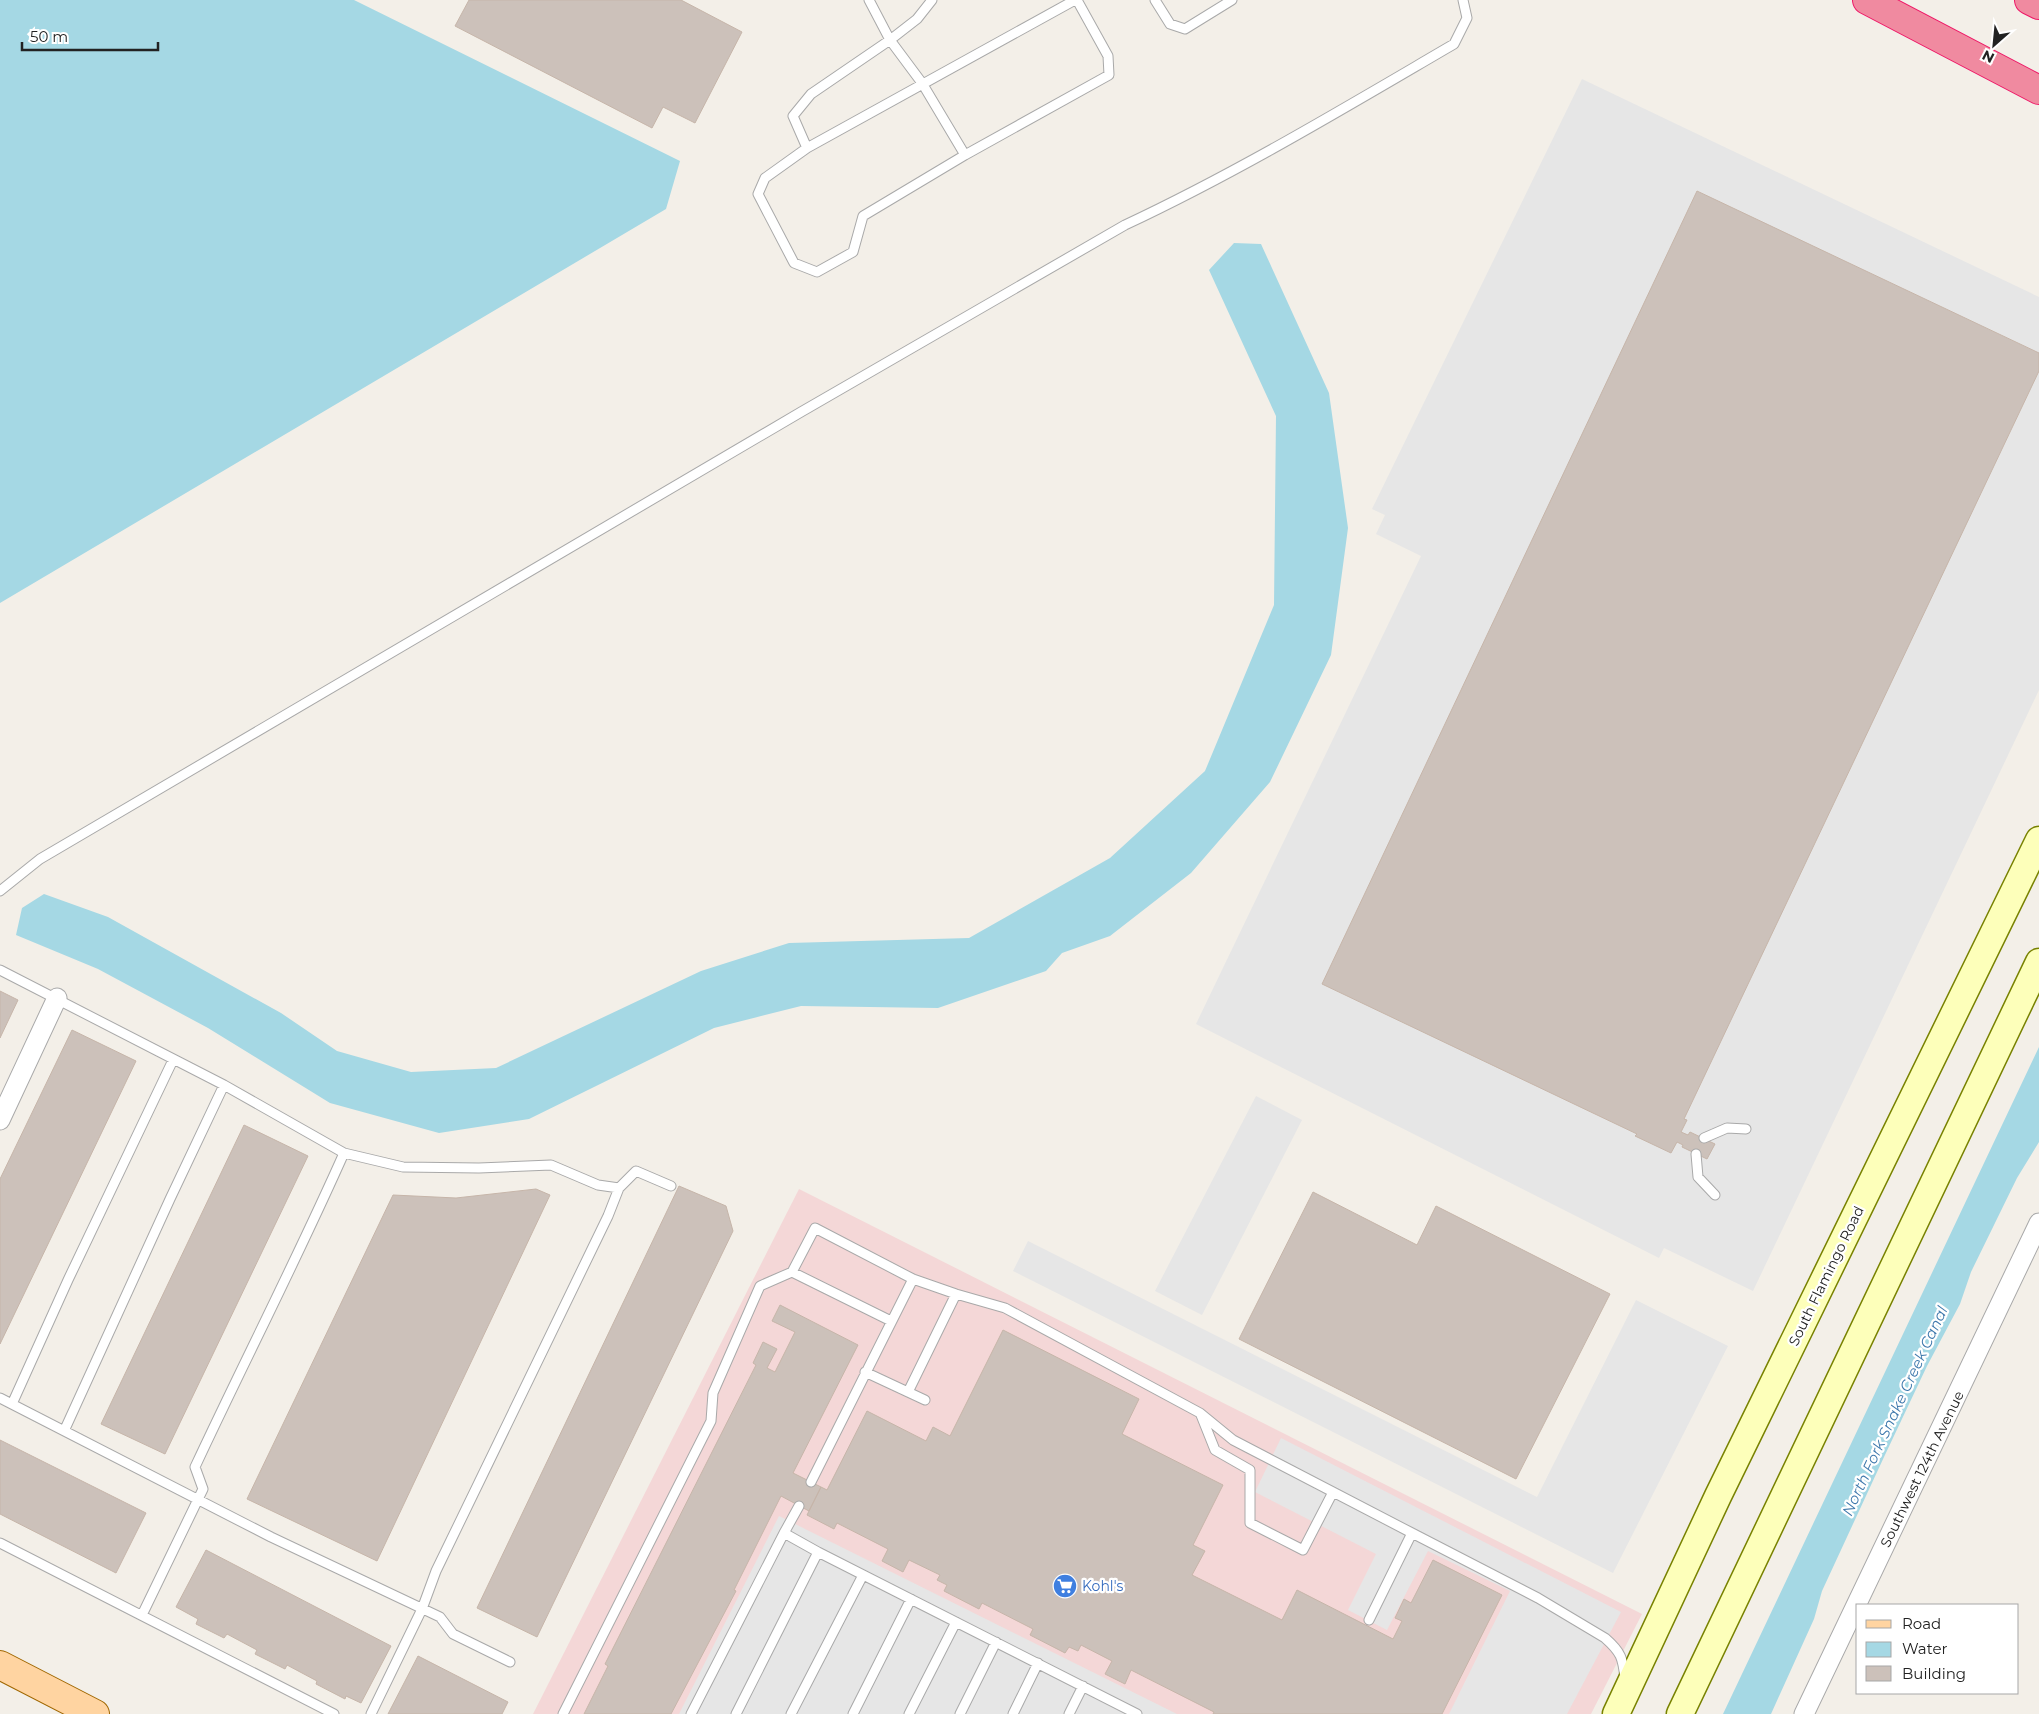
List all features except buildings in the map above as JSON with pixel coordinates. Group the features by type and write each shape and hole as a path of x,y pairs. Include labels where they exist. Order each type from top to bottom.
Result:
{"highway":[{"path":"1868,0 2039,90"},
{"path":"2029,0 2039,5"}],"main road":[{"name":"South Flamingo Road","path":"1621,1703 1718,1496 2039,840"},
{"path":"1680,1714 2039,962"},
{"path":"0,1665 95,1714"}],"street":[{"path":"0,1120 57,998"},
{"name":"Southwest 124th Avenue","path":"1857,1604 2037,1232"},
{"name":"Southwest 124th Avenue","path":"1804,1714 1856,1606"}],"lane":[{"path":"869,0 890,40 922,83 965,154"},
{"path":"807,148 793,116 812,94 917,19 932,0"},
{"path":"1076,0 1108,56 1109,74 965,154 863,216 853,252 817,272 794,263 758,194 765,178 807,148 922,83 1076,0"},
{"path":"1155,0 1170,24 1185,29 1232,0"},
{"path":"0,890 40,859 801,412 1125,225 1180,199 1454,44 1467,18 1463,0"},
{"path":"0,970 224,1085 344,1152 403,1167 479,1168 550,1165 598,1185 619,1188"},
{"path":"12,1404 68,1280 173,1060"},
{"path":"65,1430 170,1198 224,1085"},
{"path":"1704,1138 1727,1128 1746,1129"},
{"path":"142,1615 203,1489 195,1467 304,1243 344,1152"},
{"path":"1696,1154 1698,1177 1715,1195"},
{"path":"371,1714 422,1609 436,1571 600,1233 619,1188 636,1171 671,1186"},
{"path":"564,1714 711,1420 713,1393 760,1286 792,1272 815,1228 913,1278 956,1294 1005,1308 1200,1413 1233,1440 1581,1622 1614,1646 1623,1658 1621,1703"},
{"path":"792,1272 891,1320"},
{"path":"811,1482 913,1278"},
{"path":"908,1392 956,1294"},
{"path":"866,1372 925,1400"},
{"path":"0,1398 198,1500 440,1617 453,1634 510,1662"},
{"path":"1200,1413 1215,1450 1250,1470 1250,1523 1303,1550 1333,1492"},
{"path":"691,1714 799,1506"},
{"path":"784,1533 1133,1713"},
{"path":"1370,1620 1412,1533"},
{"path":"0,1543 334,1714"},
{"path":"736,1714 818,1552"},
{"path":"791,1714 863,1575"},
{"path":"853,1714 911,1599"},
{"path":"909,1714 956,1622"},
{"path":"960,1714 996,1642"},
{"path":"1013,1714 1038,1663"},
{"path":"1069,1714 1083,1686"}],"shaded area":[{"path":"1582,79 2039,297 2039,690 1753,1291 1664,1248 1659,1258 1196,1024 1421,556 1376,534 1385,515 1372,509"},
{"path":"1256,1096 1302,1120 1202,1315 1155,1291"},
{"path":"799,1189 1642,1614 1591,1714 533,1714"},
{"path":"1028,1241 1537,1497 1636,1300 1728,1346 1613,1573 1013,1271"},
{"path":"1281,1438 1621,1612 1567,1714 1449,1714 1510,1591 1428,1551 1387,1630 1348,1610 1376,1554 1255,1492"},
{"path":"779,1516 1177,1714 679,1714"}],"water":[{"path":"0,0 354,0 680,161 666,209 0,603"},
{"path":"1234,243 1261,244 1329,393 1348,528 1331,655 1270,782 1191,873 1110,936 1062,953 1046,971 938,1008 801,1006 714,1028 529,1119 439,1133 330,1103 208,1028 98,969 16,935 22,908 44,894 108,917 281,1013 337,1051 411,1072 496,1068 701,971 789,943 969,938 1110,858 1205,771 1274,605 1276,416 1209,270"},
{"name":"North Fork Snake Creek Canal","path":"2039,1047 2039,1142 2017,1178 1971,1272 1960,1304 1927,1366 1884,1457 1822,1591 1814,1619 1771,1714 1723,1714"}],"place":[{"name":"Kohl's","path":"1065,1586"}]}
